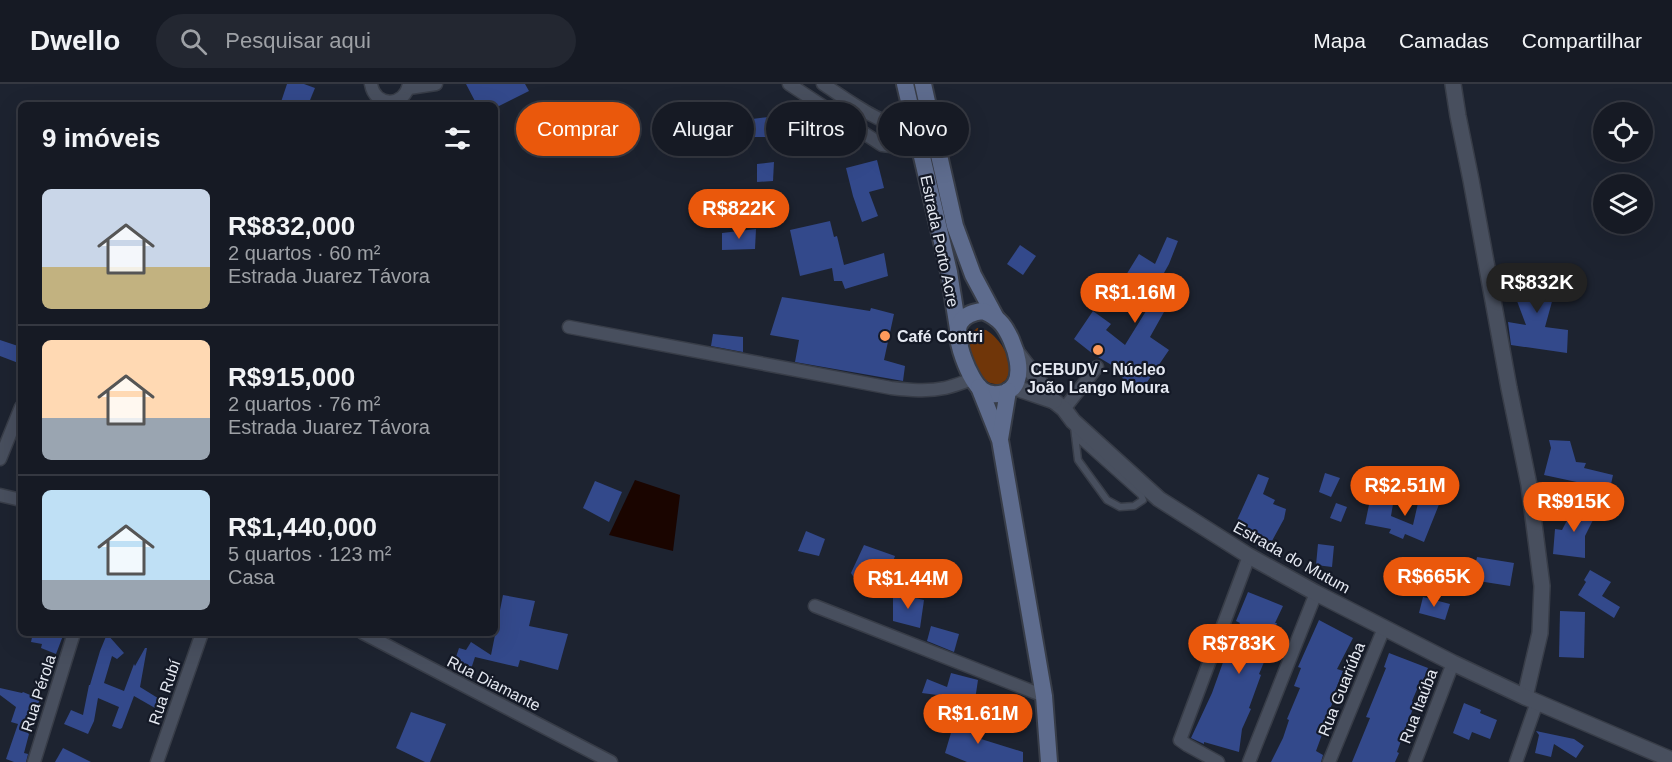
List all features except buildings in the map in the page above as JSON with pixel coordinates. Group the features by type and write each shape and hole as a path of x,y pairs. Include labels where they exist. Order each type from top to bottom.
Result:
{"main road":[{"name":"Estrada Porto Acre","path":"905,84 909,102"},
{"name":"Estrada Porto Acre","path":"923,84 955,226 973,275 996,318"},
{"name":"Estrada Porto Acre","path":"922,156 949,273 958,329"},
{"path":"1000,440 1011,389 1016,382 1018,372 1015,350 1009,336 996,318 983,311 975,312 967,315 960,322 959,343 1000,440 1044,696 1049,762"},
{"path":"976,383 983,392 994,395 1011,389"}],"street":[{"path":"371,84 378,98 387,102 396,101 404,96 409,86 436,84"},
{"path":"789,84 878,142"},
{"path":"823,84 878,118"},
{"path":"1453,84 1529,485 1542,586 1540,633 1531,699 1516,762"},
{"path":"569,327 891,388 932,390 976,383"},
{"name":"Estrada do Mutum","path":"1015,350 1067,417 1159,500 1249,556 1453,663 1672,760"},
{"path":"1067,417 1097,367"},
{"name":"Estrada do Mutum","path":"1011,389 1067,417"},
{"path":"0,459 18,414"},
{"path":"0,495 18,499"},
{"path":"1218,762 1180,740 1249,556"},
{"path":"1249,762 1316,593"},
{"path":"815,606 1044,696"},
{"name":"Rua Guariúba","path":"1329,762 1384,628"},
{"name":"Rua Pérola","path":"34,762 73,636"},
{"name":"Rua Rubí","path":"157,762 201,636"},
{"name":"Rua Diamante","path":"369,636 611,762"},
{"name":"Rua Itaúba","path":"1415,762 1453,663"}],"lane":[{"path":"1067,417 1142,495 1143,500 1134,507 1120,507 1107,500 1078,460 1067,417"}],"shaded area":[{"path":"977,328 991,334 1001,344 1008,358 1009,372 1000,385 984,379 973,365 969,341"},
{"path":"635,480 680,495 673,551 609,535"}],"place":[{"name":"Café Contri","path":"885,336"},
{"name":"CEBUDV - Núcleo João Lango Moura","path":"1098,350"}]}
